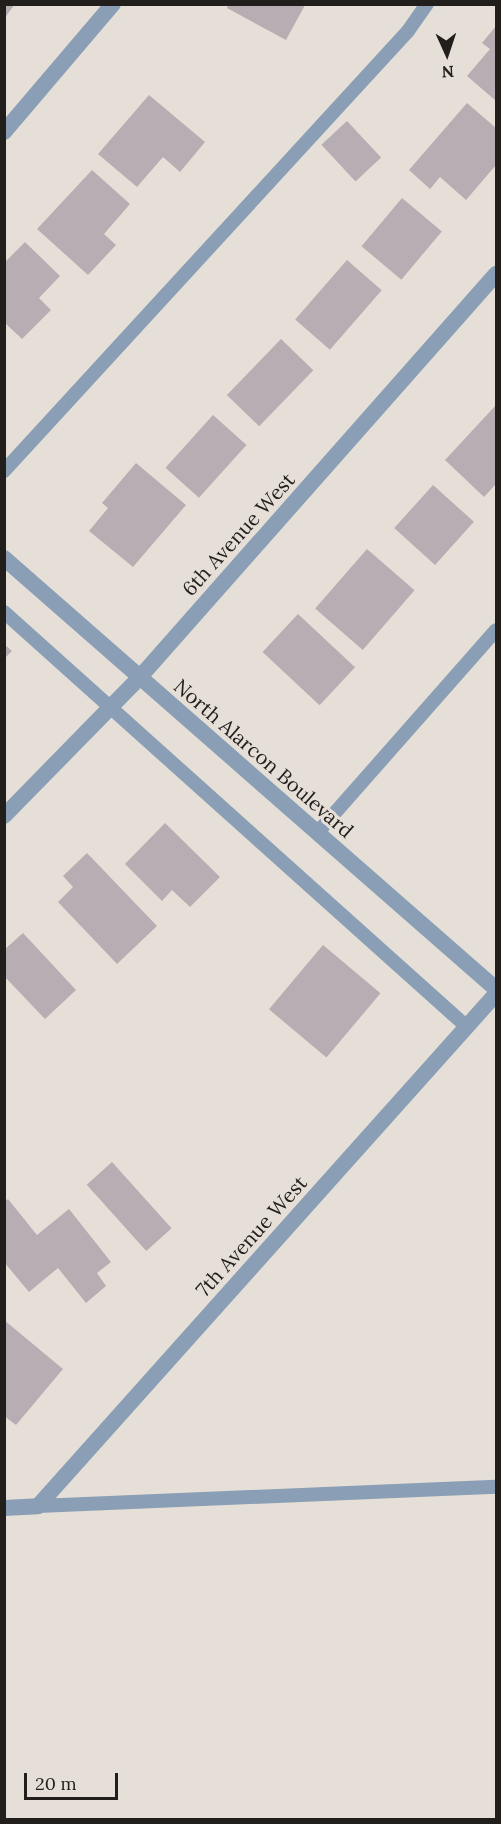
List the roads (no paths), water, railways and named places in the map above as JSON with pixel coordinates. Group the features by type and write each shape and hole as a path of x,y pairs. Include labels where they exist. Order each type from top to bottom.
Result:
{"street":[{"path":"4,132 113,4"},
{"name":"6th Avenue West","path":"4,816 140,677 496,274"},
{"name":"North Alarcon Boulevard","path":"4,558 496,989"},
{"name":"7th Avenue West","path":"38,1506 496,994"},
{"path":"4,1508 38,1506"}],"lane":[{"path":"4,471 408,31 427,4"},
{"path":"4,612 467,1027"},
{"path":"318,832 496,630"},
{"path":"38,1506 496,1487"}]}
